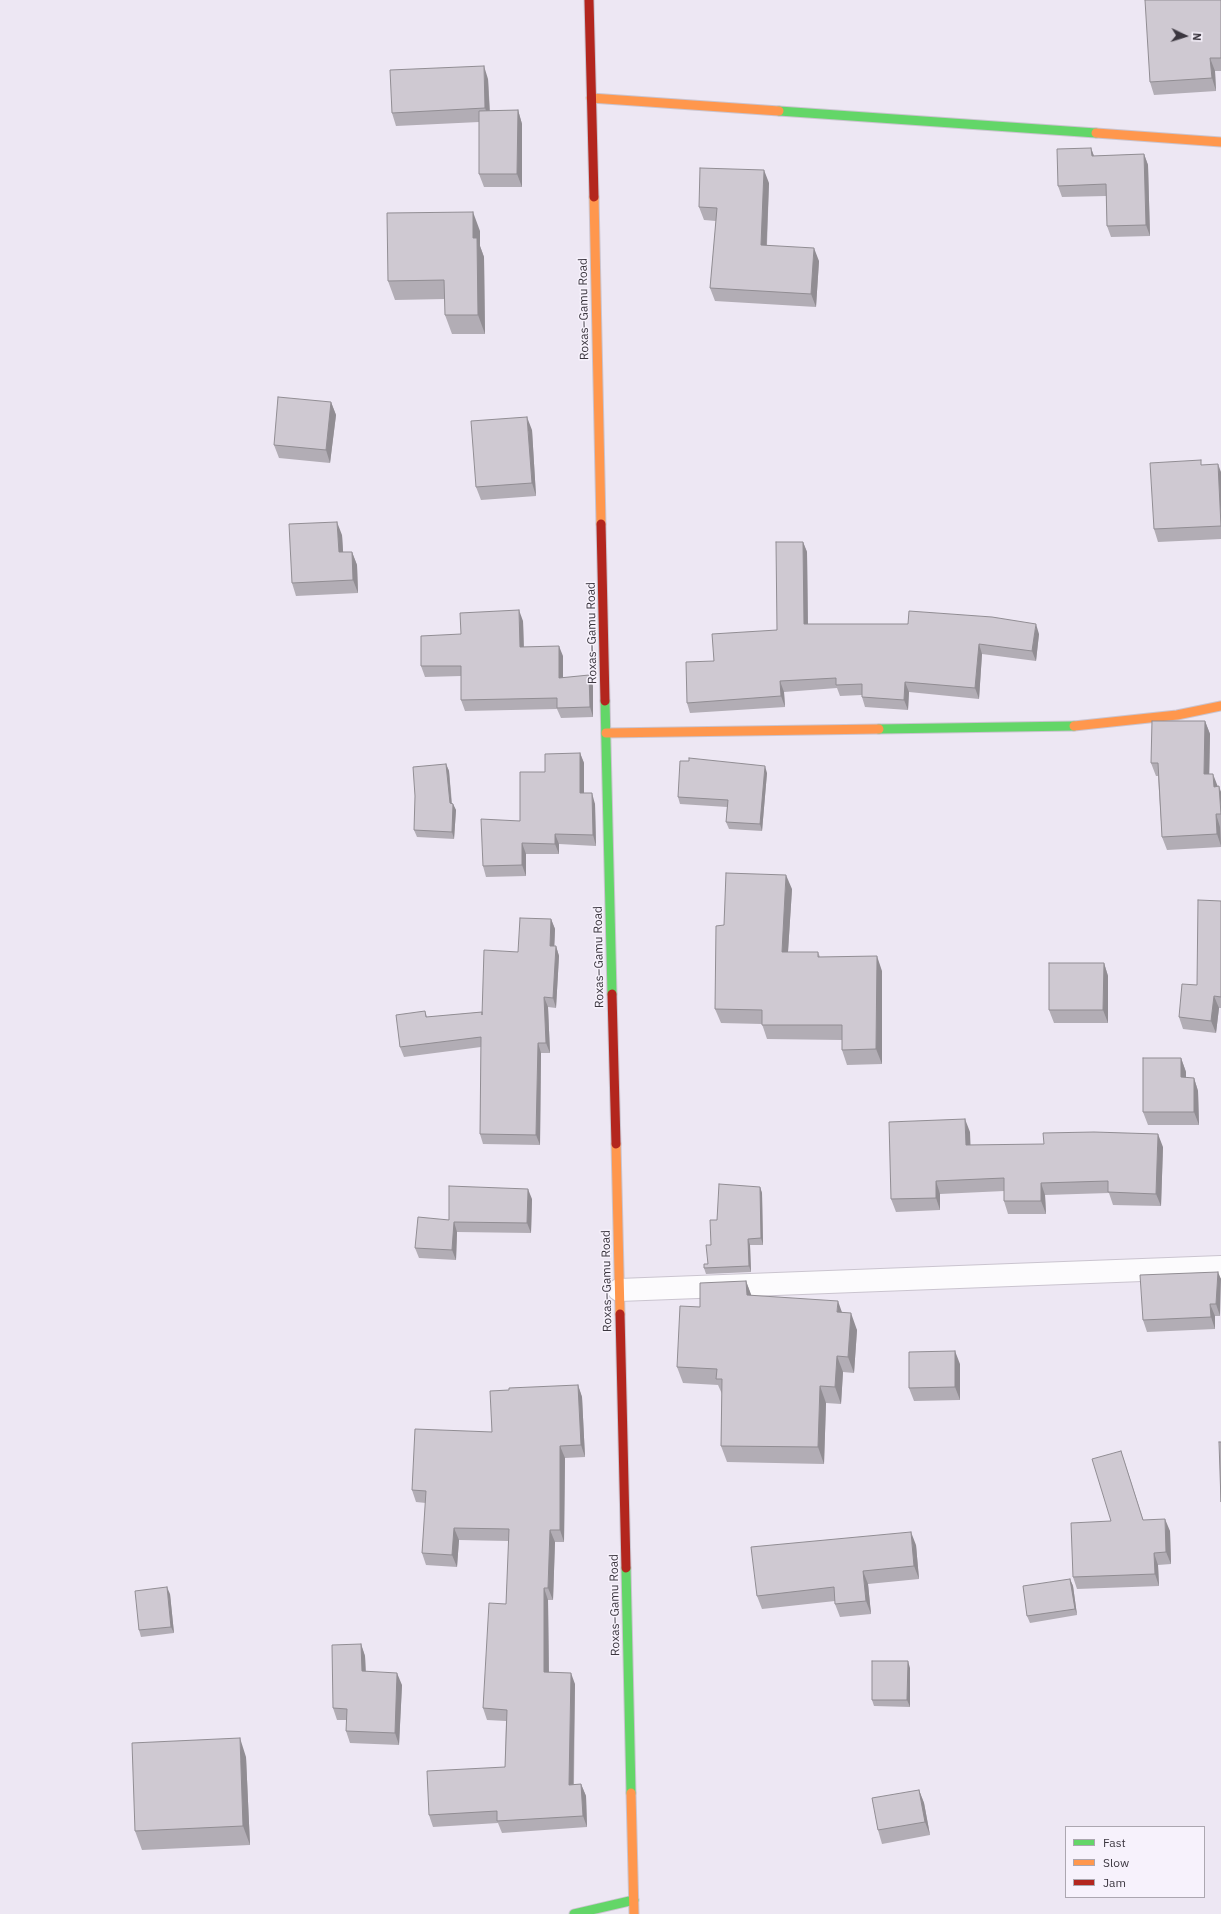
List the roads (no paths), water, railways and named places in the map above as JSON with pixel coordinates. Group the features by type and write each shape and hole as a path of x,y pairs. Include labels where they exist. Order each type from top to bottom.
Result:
{"main road":[{"name":"Roxas–Gamu Road","path":"589,0 634,1914"},
{"path":"591,98 1221,142"},
{"path":"606,733 1083,726 1177,715 1221,706"},
{"path":"574,1914 634,1900"}],"street":[{"path":"619,1290 1221,1267"}]}
